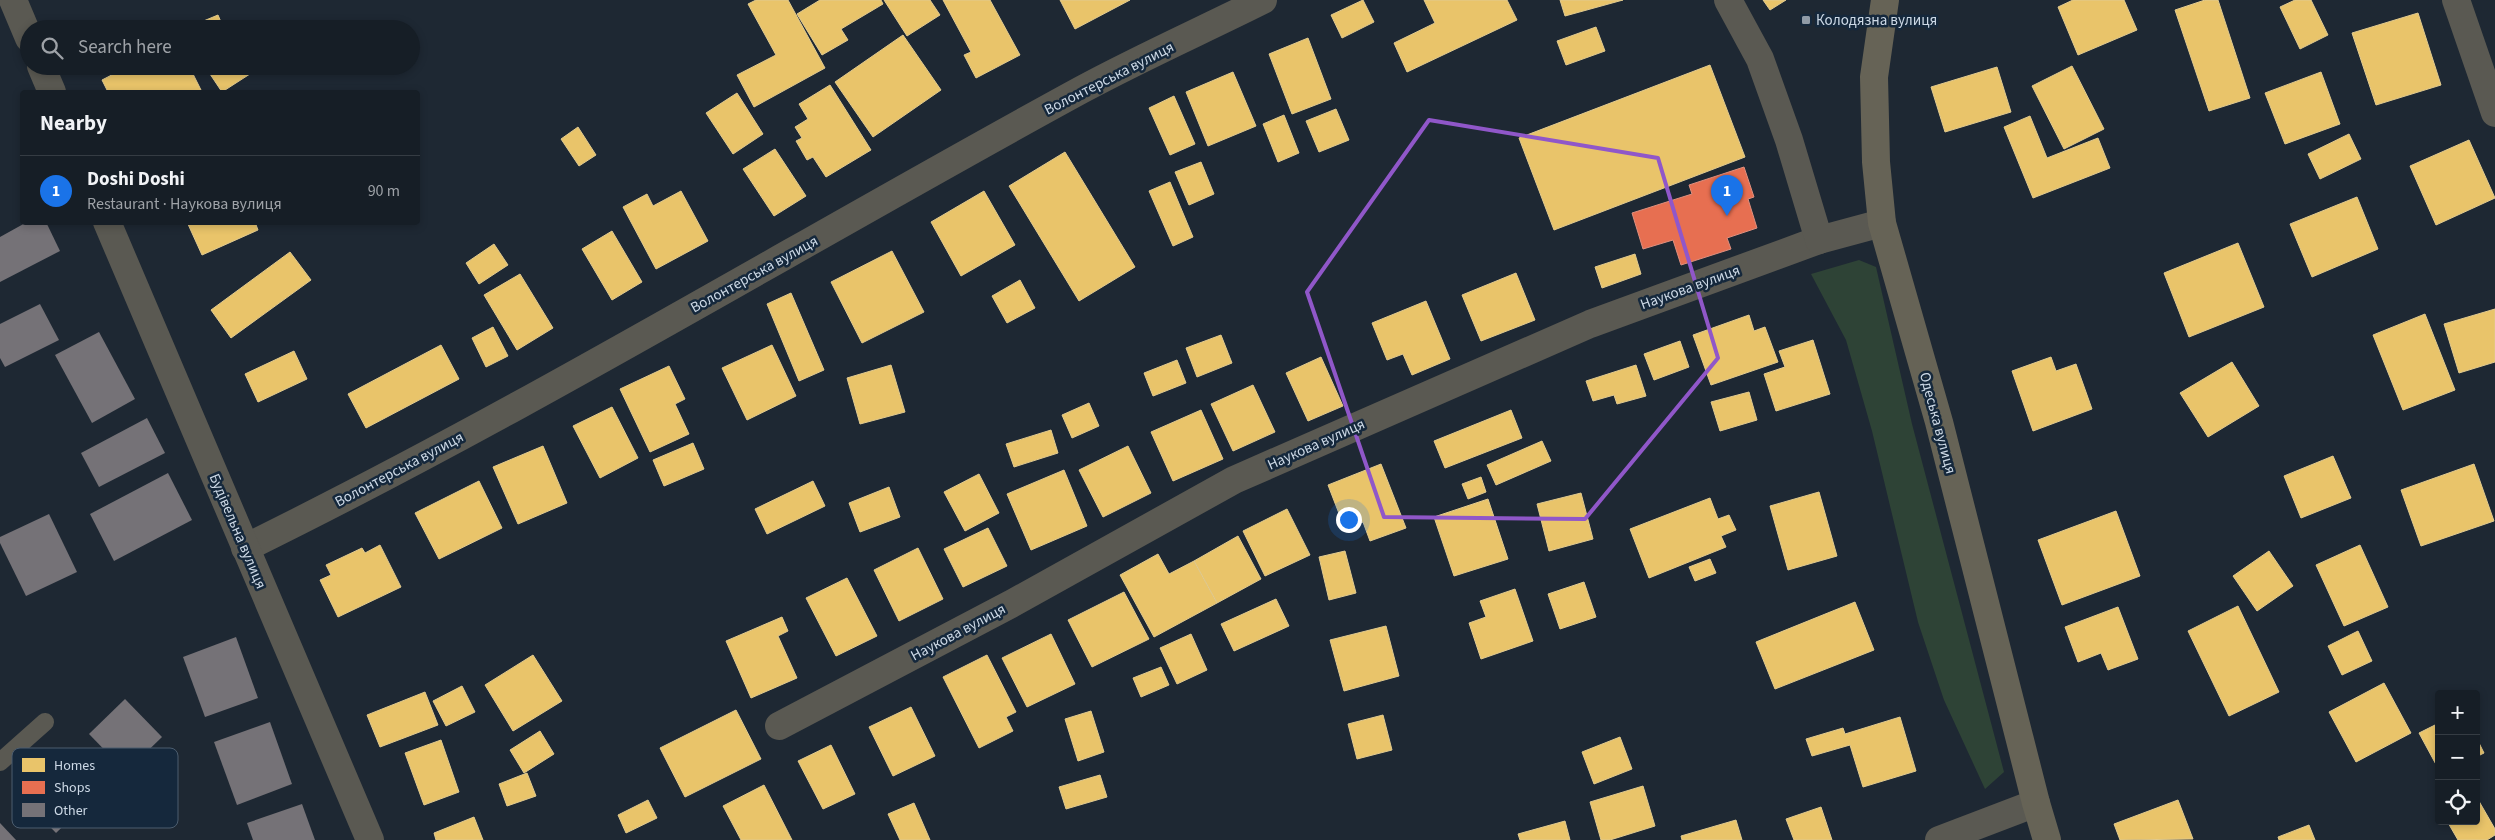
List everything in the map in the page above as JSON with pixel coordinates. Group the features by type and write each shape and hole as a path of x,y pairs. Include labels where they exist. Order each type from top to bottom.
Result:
{"main road":[{"name":"Одеська вулиця","path":"1884,0 1874,77 1876,162 1882,222 1939,422 2047,840"}],"street":[{"path":"13,0 21,20"},
{"name":"Волонтерська вулиця","path":"245,548 360,492 786,257 1083,89 1263,0"},
{"path":"1728,0 1760,59 1789,140 1819,240"},
{"path":"2456,0 2495,113"},
{"path":"45,75 51,90"},
{"name":"Наукова вулиця","path":"778,726 1011,604 1234,480 1590,324 1819,240 1882,222"},
{"name":"Будівельна вулиця","path":"108,225 370,840"},
{"path":"1939,840 2036,803"}],"lane":[{"path":"16,748 45,722"},
{"path":"0,762 12,751"}],"highlighted area":[{"path":"1429,120 1658,158 1718,358 1585,519 1384,517 1307,292"}],"green space":[{"path":"1859,260 1876,267 1912,424 2004,772 1985,789 1944,700 1918,622 1872,431 1846,340 1811,274"}],"building: Homes":[{"path":"756,0 788,0 825,68 754,107 737,75 776,55 748,4"},
{"path":"820,0 881,0 883,4 841,29 848,40 822,55 797,14"},
{"path":"884,0 930,0 940,15 907,36"},
{"path":"943,0 990,0 1020,55 976,78 964,55 971,52"},
{"path":"1060,0 1130,0 1075,29"},
{"path":"1363,0 1374,22 1342,38 1331,15"},
{"path":"1424,0 1507,0 1517,20 1407,72 1394,43 1435,23"},
{"path":"1560,0 1623,0 1565,16"},
{"path":"1763,0 1786,0 1770,10"},
{"path":"2073,0 2124,0 2137,30 2078,55 2058,7"},
{"path":"2205,0 2218,0 2250,98 2209,111 2175,10"},
{"path":"2295,0 2311,0 2328,35 2300,49 2280,7"},
{"path":"2418,13 2441,85 2376,105 2352,33"},
{"path":"218,15 220,20 206,20"},
{"path":"1596,27 1605,51 1566,65 1557,41"},
{"path":"903,35 941,90 873,137 835,82"},
{"path":"1308,38 1331,99 1292,114 1269,54"},
{"path":"1710,65 1745,157 1554,230 1519,138"},
{"path":"2072,66 2104,129 2064,149 2032,86"},
{"path":"1997,67 2011,112 1945,132 1931,87"},
{"path":"1233,72 1256,126 1208,146 1186,92"},
{"path":"2321,72 2340,124 2285,144 2265,93"},
{"path":"112,75 194,75 201,90 107,90 102,80"},
{"path":"211,75 248,75 225,90 221,90"},
{"path":"830,85 871,150 826,177 813,157 807,160 796,141 802,138 795,127 808,119 799,104"},
{"path":"737,93 763,134 733,154 706,113"},
{"path":"1174,96 1195,144 1170,155 1149,108"},
{"path":"1336,109 1349,140 1319,152 1306,121"},
{"path":"1284,115 1299,153 1278,162 1263,124"},
{"path":"2030,116 2047,158 2098,138 2110,168 2033,198 2004,127"},
{"path":"578,127 596,155 579,166 561,139"},
{"path":"2349,134 2361,159 2320,179 2308,154"},
{"path":"2469,140 2495,198 2436,225 2410,166"},
{"path":"775,149 806,196 774,216 743,169"},
{"path":"1065,152 1135,267 1079,301 1009,186"},
{"path":"1201,162 1214,194 1189,205 1175,172"},
{"path":"1170,182 1193,237 1173,246 1149,191"},
{"path":"681,191 708,241 656,269 623,207 647,194 653,206"},
{"path":"984,191 1015,245 961,276 931,222"},
{"path":"2357,197 2378,249 2312,277 2290,224"},
{"path":"188,225 256,225 258,230 202,255"},
{"path":"612,231 642,282 612,300 582,249"},
{"path":"2238,243 2264,307 2189,337 2164,273"},
{"path":"494,244 508,265 479,284 466,263"},
{"path":"892,251 924,312 862,343 831,282"},
{"path":"290,252 311,280 231,338 211,310"},
{"path":"1635,254 1641,274 1602,288 1595,267"},
{"path":"1516,273 1535,320 1481,341 1462,295"},
{"path":"520,274 553,328 517,350 484,295"},
{"path":"1020,280 1035,308 1007,323 992,296"},
{"path":"791,293 824,370 799,381 767,304"},
{"path":"1426,301 1450,359 1412,375 1403,354 1387,360 1372,323"},
{"path":"2495,309 2495,362 2459,373 2444,324"},
{"path":"2425,314 2455,390 2403,410 2373,335"},
{"path":"1749,315 1754,331 1765,327 1778,362 1711,385 1693,335"},
{"path":"493,327 508,356 486,367 472,338"},
{"path":"1221,335 1232,363 1197,377 1186,348"},
{"path":"1813,340 1830,394 1776,411 1764,374 1785,367 1779,351"},
{"path":"1680,341 1689,367 1654,380 1644,354"},
{"path":"441,345 459,379 366,428 348,394"},
{"path":"772,345 796,396 747,420 722,368"},
{"path":"294,351 307,379 258,402 245,374"},
{"path":"1321,357 1343,406 1308,421 1286,373"},
{"path":"2051,357 2056,371 2076,364 2092,409 2033,431 2012,371"},
{"path":"1177,360 1186,383 1153,396 1144,373"},
{"path":"2232,362 2259,406 2208,437 2180,393"},
{"path":"891,365 905,412 860,424 847,378"},
{"path":"1636,365 1646,396 1617,404 1614,395 1593,401 1586,381"},
{"path":"669,366 685,399 675,404 689,434 650,452 620,389"},
{"path":"1253,385 1275,432 1233,451 1211,404"},
{"path":"1749,392 1757,420 1720,431 1711,402"},
{"path":"1089,403 1099,426 1072,438 1062,415"},
{"path":"612,407 638,458 600,478 573,426"},
{"path":"1201,410 1223,459 1173,481 1151,432"},
{"path":"1511,410 1522,438 1445,468 1434,441"},
{"path":"1051,430 1058,453 1014,467 1006,444"},
{"path":"1542,441 1551,461 1496,485 1487,465"},
{"path":"693,443 704,469 664,486 653,460"},
{"path":"543,446 567,503 518,524 493,467"},
{"path":"1128,446 1151,493 1103,517 1079,470"},
{"path":"2333,456 2351,498 2301,518 2284,476"},
{"path":"1381,464 1406,528 1370,541 1363,522 1345,529 1328,485"},
{"path":"2474,464 2494,521 2421,546 2401,490"},
{"path":"1064,470 1087,526 1031,550 1007,494"},
{"path":"979,474 999,513 965,531 944,492"},
{"path":"1481,477 1486,492 1468,499 1462,484"},
{"path":"479,481 502,528 439,559 415,513"},
{"path":"813,481 825,506 767,534 755,509"},
{"path":"889,487 900,517 860,532 849,503"},
{"path":"1819,492 1837,556 1788,570 1770,506"},
{"path":"1581,493 1593,539 1549,551 1537,504"},
{"path":"1710,498 1718,519 1729,515 1736,530 1721,536 1726,547 1649,578 1630,529"},
{"path":"1488,499 1508,559 1454,576 1434,517"},
{"path":"1287,509 1310,555 1265,576 1243,531"},
{"path":"2116,511 2140,576 2062,605 2038,540"},
{"path":"988,528 1007,566 963,587 944,549"},
{"path":"1238,536 1261,579 1217,603 1194,561"},
{"path":"380,545 401,587 338,617 320,580 331,575 326,565 362,548 365,553"},
{"path":"2360,545 2388,607 2344,626 2316,565"},
{"path":"918,548 943,599 899,621 874,570"},
{"path":"1345,551 1356,593 1329,600 1319,557"},
{"path":"2269,551 2293,586 2257,611 2233,576"},
{"path":"1158,554 1169,574 1194,561 1217,603 1154,637 1120,575"},
{"path":"1710,559 1716,573 1695,581 1689,567"},
{"path":"847,578 877,636 836,656 806,598"},
{"path":"1584,582 1596,617 1560,629 1548,594"},
{"path":"1515,589 1533,641 1481,659 1469,623 1486,617 1480,601"},
{"path":"1124,592 1149,639 1092,667 1068,620"},
{"path":"1276,599 1289,626 1234,651 1221,624"},
{"path":"1855,602 1874,650 1775,689 1756,642"},
{"path":"2238,606 2279,692 2229,716 2188,631"},
{"path":"2118,607 2138,659 2108,670 2101,653 2078,662 2065,627"},
{"path":"782,617 788,631 778,636 797,678 751,698 726,641"},
{"path":"1386,626 1399,676 1344,691 1330,640"},
{"path":"2358,631 2372,661 2342,675 2328,646"},
{"path":"1051,634 1075,684 1027,707 1002,658"},
{"path":"1191,634 1207,670 1177,684 1160,648"},
{"path":"533,655 562,701 513,731 485,685"},
{"path":"987,655 1016,712 1006,717 1013,731 979,748 943,677"},
{"path":"1161,667 1169,685 1141,697 1133,678"},
{"path":"2384,683 2411,733 2356,762 2329,712"},
{"path":"462,686 475,712 446,726 433,701"},
{"path":"425,692 438,725 380,747 367,715"},
{"path":"911,707 935,756 893,776 869,727"},
{"path":"736,710 761,759 685,797 660,748"},
{"path":"1091,711 1104,752 1078,761 1065,719"},
{"path":"1383,715 1392,750 1357,759 1348,724"},
{"path":"1900,717 1916,771 1863,787 1850,745 1812,756 1806,739 1843,728 1845,734"},
{"path":"2435,725 2435,763 2419,733"},
{"path":"540,731 554,754 524,773 510,750"},
{"path":"1620,737 1632,769 1594,784 1582,752"},
{"path":"441,740 459,792 424,805 405,753"},
{"path":"831,745 855,794 823,809 798,761"},
{"path":"2480,745 2484,753 2480,755"},
{"path":"527,773 536,796 507,806 499,784"},
{"path":"1100,775 1107,797 1066,809 1059,787"},
{"path":"764,785 792,840 741,840 723,806"},
{"path":"1643,786 1655,826 1610,840 1601,840 1590,802"},
{"path":"648,800 657,818 626,833 618,815"},
{"path":"2178,800 2193,839 2120,840 2114,824"},
{"path":"914,803 930,840 900,840 888,814"},
{"path":"2480,803 2495,829 2495,835 2487,840 2458,840 2449,825 2480,825"},
{"path":"1821,807 1832,840 1794,840 1786,819"},
{"path":"474,817 483,840 436,840 434,833"},
{"path":"1736,820 1742,840 1682,840 1681,836"},
{"path":"1565,821 1570,840 1520,840 1518,834"},
{"path":"2309,825 2315,840 2279,840 2278,837"}],"building: Shops":[{"path":"1744,167 1754,197 1748,199 1757,228 1727,238 1731,249 1681,265 1673,240 1643,249 1632,213 1692,194 1689,185"}],"building: Other":[{"path":"22,225 47,225 60,251 0,282 0,237"},
{"path":"40,304 59,340 5,367 0,358 0,324"},
{"path":"99,332 135,399 92,423 55,355"},
{"path":"147,418 165,453 99,487 81,453"},
{"path":"168,473 192,520 114,561 90,514"},
{"path":"49,514 77,572 26,596 0,543 0,537"},
{"path":"236,637 258,698 205,717 183,657"},
{"path":"125,699 162,737 151,748 103,748 89,734"},
{"path":"270,722 292,784 237,805 214,742"},
{"path":"302,804 315,840 253,840 247,823"},
{"path":"0,823 16,840 0,840"},
{"path":"51,828 61,828 56,833"}],"place":[{"name":"Колодязна вулиця","path":"1806,20"},
{"name":"Doshi Doshi","path":"1727,216"}]}
